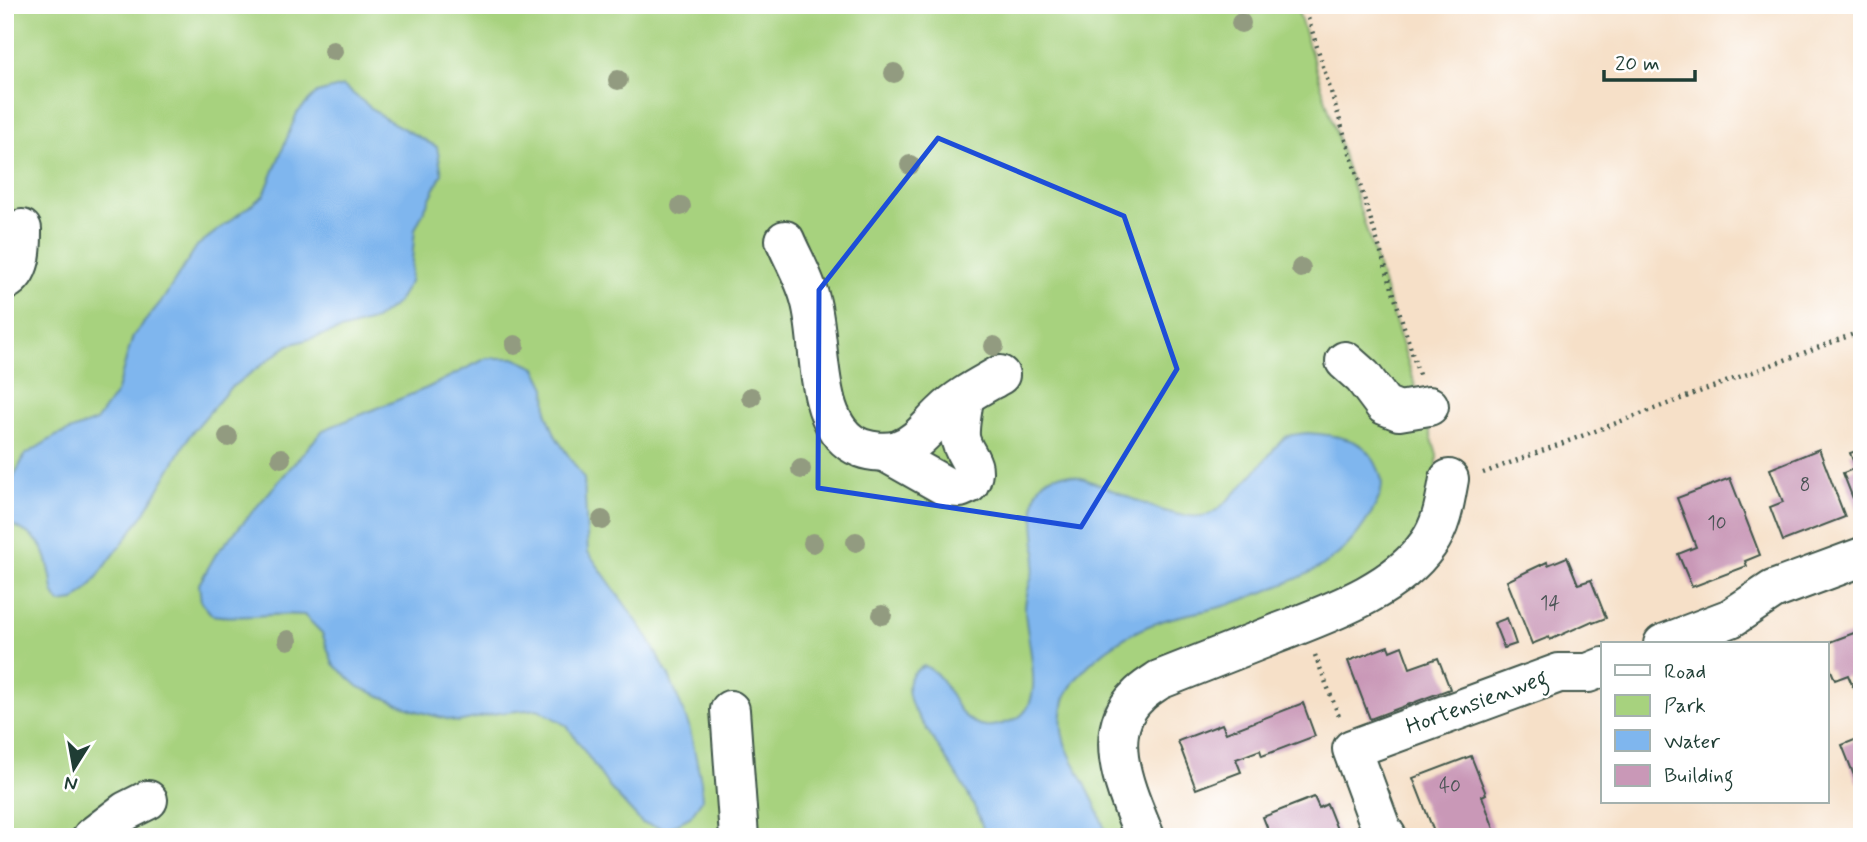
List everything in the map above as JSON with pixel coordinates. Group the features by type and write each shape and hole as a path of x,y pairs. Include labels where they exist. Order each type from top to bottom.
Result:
{"street":[{"path":"5,281 12,277 21,257 22,229"},
{"path":"785,240 810,298 823,388 834,425 842,437 853,445 867,450 898,450 913,442 964,397 1000,375"},
{"path":"1345,361 1363,377 1384,405 1399,411 1429,406"},
{"path":"885,452 947,487 960,488 969,484 974,475 974,467 960,436 964,397"},
{"path":"1145,837 1121,769 1118,746 1122,719 1135,698 1159,680 1337,610 1371,593 1404,568 1428,544 1444,512 1449,478"},
{"path":"1668,642 1731,618 1773,590 1862,557"},
{"name":"Hortensienweg","path":"1352,749 1559,673 1588,673 1601,668"},
{"path":"730,710 739,837"},
{"path":"1352,749 1381,828 1387,837"},
{"path":"92,837 126,811 148,800"}],"path":[{"path":"1304,5 1429,406"},
{"path":"1449,478 1476,475 1862,331"},
{"path":"1303,623 1352,749"}],"highlighted area":[{"path":"938,138 1124,216 1177,369 1081,527 818,488 819,290"}],"green space":[{"path":"5,5 1296,5 1437,455 1437,503 1388,575 1111,708 1135,837 5,837"}],"water":[{"path":"343,86 384,118 437,147 442,174 415,229 410,282 397,303 375,320 289,345 229,389 190,435 144,514 89,588 74,601 60,603 54,594 43,549 27,532 5,520 5,494 25,455 56,436 96,421 116,393 133,336 164,298 197,246 264,195 297,113 317,93"},
{"path":"487,358 514,358 536,368 546,388 547,415 556,437 584,479 588,552 645,633 669,676 689,726 701,781 702,800 690,817 667,829 642,823 610,788 567,726 538,709 498,713 458,722 413,710 359,687 333,664 322,633 304,615 212,615 201,602 199,584 216,554 323,430 427,388"},
{"path":"1307,433 1350,440 1365,448 1375,463 1381,478 1381,493 1359,532 1338,555 1314,571 1235,603 1170,619 1134,633 1096,658 1075,681 1064,700 1061,724 1063,734 1068,752 1096,806 1107,837 985,837 965,789 913,708 908,684 913,674 924,666 934,671 965,716 974,722 995,726 1023,714 1030,702 1033,688 1025,609 1036,559 1034,501 1042,483 1050,477 1064,475 1081,478 1167,512 1188,516 1207,515 1222,506 1250,478 1284,438"}],"building":[{"path":"1819,449 1845,517 1783,541 1770,507 1783,502 1770,469"},
{"path":"1862,449 1862,510 1858,511 1843,473 1856,468 1850,453"},
{"path":"1730,478 1760,555 1745,561 1747,566 1692,587 1678,554 1696,547 1677,498"},
{"path":"1567,557 1578,584 1591,580 1606,618 1593,623 1592,621 1550,640 1549,637 1532,644 1507,581 1547,562 1548,565"},
{"path":"1507,618 1516,644 1504,648 1494,623"},
{"path":"1862,630 1862,684 1853,687 1848,675 1835,680 1828,669 1828,643"},
{"path":"1388,646 1390,651 1402,646 1410,668 1438,658 1450,689 1370,719 1348,661"},
{"path":"1303,703 1315,736 1262,756 1260,750 1236,759 1241,772 1196,789 1178,741 1222,724 1226,733"},
{"path":"1862,737 1862,782 1857,783 1842,745"},
{"path":"1471,756 1486,794 1482,796 1495,832 1487,837 1436,837 1413,778"},
{"path":"1314,797 1319,808 1327,804 1340,837 1271,837 1263,817"}]}
